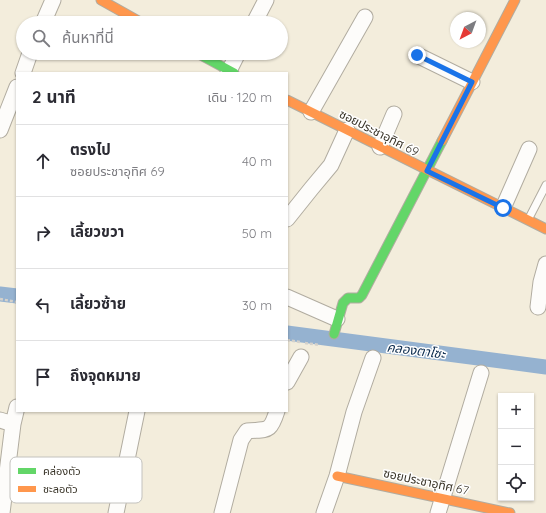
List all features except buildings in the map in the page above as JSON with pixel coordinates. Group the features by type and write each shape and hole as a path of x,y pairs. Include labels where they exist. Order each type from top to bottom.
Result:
{"street":[{"path":"46,16 53,0"},
{"path":"100,0 129,16"},
{"path":"258,16 266,0"},
{"path":"334,334 337,319 344,301 350,297 358,298 362,295 515,0"},
{"path":"311,112 365,17"},
{"path":"417,55 472,82"},
{"path":"23,72 28,60"},
{"path":"209,60 230,72 235,60"},
{"path":"0,130 16,90"},
{"name":"ซอยประชาอุทิศ 69","path":"288,100 546,229"},
{"path":"380,146 394,114"},
{"path":"288,218 331,165 348,130"},
{"path":"503,208 529,149"},
{"path":"538,307 540,282 546,264"},
{"path":"288,297 337,319"},
{"path":"288,380 301,357"},
{"path":"324,513 337,476 354,412 373,358"},
{"path":"438,513 481,373"},
{"path":"2,513 7,422 16,409"},
{"path":"128,457 137,412"},
{"path":"222,513 241,440 248,431 270,428 277,412"},
{"name":"ซอยประชาอุทิศ 67","path":"337,476 510,513"},
{"path":"116,513 118,503"}],"lane":[{"path":"528,220 543,199 546,185"}],"path":[{"path":"0,299 16,302"},
{"path":"288,340 325,345"}],"waterway":[{"name":"คลองตาโซะ","path":"0,294 16,296"},
{"name":"คลองตาโซะ","path":"288,333 546,367"}],"traffic: fast":[{"path":"210,60 232,72"},
{"path":"334,334 343,303 348,298 359,298 362,295 442,141"}],"traffic: slow":[{"path":"101,0 130,16"},
{"path":"442,141 515,0"},
{"path":"288,100 546,229"},
{"path":"337,476 510,513"}],"route":[{"path":"417,55 472,82 427,171 503,208"}]}
